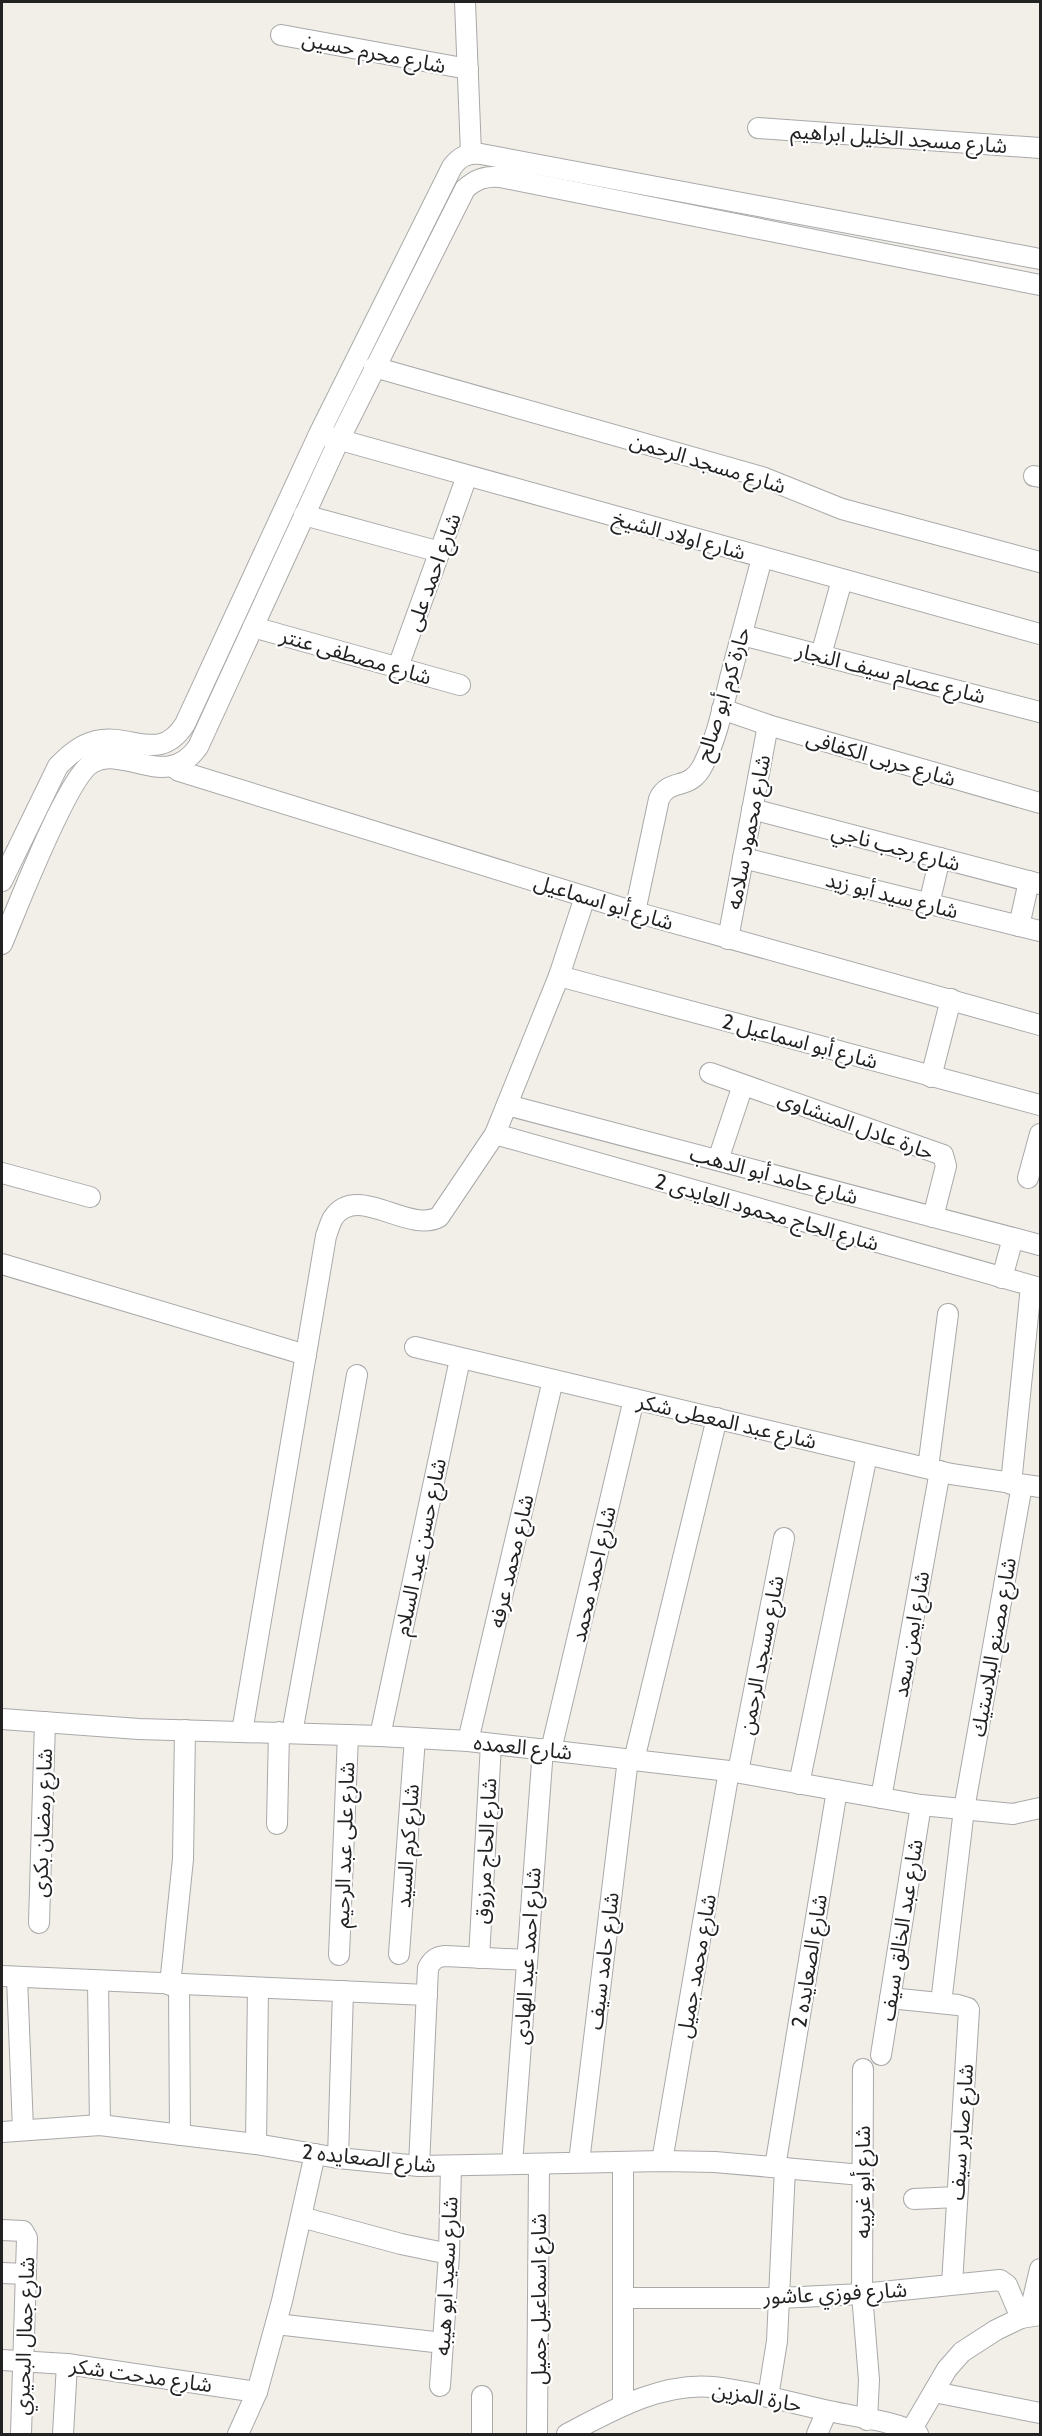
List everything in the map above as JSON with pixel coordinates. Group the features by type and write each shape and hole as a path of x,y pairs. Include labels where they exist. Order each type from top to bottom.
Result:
{"street":[{"path":"465,2 471,153"},
{"name":"شارع محرم حسين","path":"281,35 468,69"},
{"name":"شارع مسجد الخليل ابراهيم","path":"758,128 1041,148"},
{"path":"2,881 58,766 83,746 98,741 162,745 177,738 319,434 456,160 471,153 1041,259"},
{"path":"172,766 183,763 198,747 374,367 465,189 481,178 500,177 1041,285"},
{"path":"919,261 926,238"},
{"name":"شارع مسجد الرحمن","path":"374,367 772,480 842,509 1041,562"},
{"name":"شارع اولاد الشيخ","path":"319,434 1041,634"},
{"name":"شارع احمد على","path":"398,667 467,476"},
{"path":"304,515 440,552"},
{"name":"حارة كرم أبو صالح","path":"635,912 659,800 663,791 669,787 691,782 697,775 716,732 762,558"},
{"path":"821,655 842,580"},
{"name":"شارع مصطفى عنتر","path":"253,627 460,685"},
{"name":"شارع عصام سيف النجار","path":"741,635 1041,712"},
{"name":"شارع حربى الكفافى","path":"722,709 768,725 1041,803"},
{"name":"شارع محمود سلامه","path":"728,939 768,725"},
{"path":"2,944 74,782 82,770 93,762 107,759 98,741"},
{"name":"شارع أبو اسماعيل","path":"107,759 161,767 172,766 179,771 635,912 1041,1025"},
{"name":"شارع رجب ناجي","path":"752,809 1035,883"},
{"name":"شارع سيد أبو زيد","path":"743,858 1041,931"},
{"path":"929,904 940,858"},
{"path":"12,859 36,865"},
{"path":"1019,926 1035,883"},
{"path":"242,1732 326,1236 333,1218 345,1208 362,1205 420,1222 431,1221 439,1217 495,1134 559,976 585,897"},
{"name":"شارع أبو اسماعيل 2","path":"559,976 1041,1105"},
{"path":"931,1077 951,999"},
{"name":"حارة عادل المنشاوى","path":"710,1073 943,1155 946,1166 933,1217"},
{"path":"718,1160 743,1085"},
{"name":"شارع حامد أبو الدهب","path":"507,1105 1041,1245"},
{"name":"شارع الحاج محمود العايدى 2","path":"495,1134 1036,1287"},
{"path":"1028,1178 1041,1134"},
{"path":"2,1173 90,1197"},
{"path":"1002,1278 1013,1238"},
{"path":"2,1264 306,1354"},
{"name":"شارع مصنع البلاستيك","path":"964,1809 1025,1486 1036,1287"},
{"name":"شارع ايمن سعد","path":"881,1798 934,1470 948,1314"},
{"name":"شارع عبد المعطى شكر","path":"415,1347 867,1455 934,1470 1025,1486"},
{"name":"شارع حسن عبد السلام","path":"380,1736 460,1359"},
{"path":"277,1824 286,1733 357,1375"},
{"name":"شارع محمد عرفه","path":"468,1742 553,1380"},
{"name":"شارع احمد محمد","path":"547,1750 634,1399"},
{"name":"شارع حامد سيف","path":"579,2163 631,1760 717,1418"},
{"path":"799,1784 867,1455"},
{"name":"شارع مسجد الرحمن","path":"733,1771 784,1538"},
{"name":"شارع العمده","path":"2,1719 185,1730 380,1736 468,1742 733,1771 881,1798 964,1809 1013,1814 1041,1808"},
{"name":"شارع رمضان بكرى","path":"39,1923 45,1722"},
{"path":"180,2135 174,1985 183,1859 185,1730"},
{"name":"شارع على عبد الرحيم","path":"339,1955 348,1735"},
{"name":"شارع كرم السيد","path":"399,1954 415,1738"},
{"name":"شارع الحاج مرزوق","path":"479,1958 491,1744"},
{"name":"شارع احمد عبد الهادى","path":"512,2164 527,1960 547,1750"},
{"name":"شارع محمد جميل","path":"662,2161 733,1771"},
{"name":"شارع الصعايده 2","path":"780,2167 837,1790"},
{"name":"شارع عبد الخالق سيف","path":"881,2055 921,1804"},
{"path":"941,2003 964,1809"},
{"path":"419,2166 428,1968 432,1961 445,1956 527,1960"},
{"path":"23,2129 9,1977 427,1995"},
{"path":"98,1982 100,2125"},
{"path":"256,2144 258,1988"},
{"path":"338,2158 343,1991"},
{"name":"شارع صابر سيف","path":"890,1998 963,2006 969,2010 952,2284"},
{"name":"شارع أبو غريبه","path":"863,2069 862,2294 869,2380 867,2420"},
{"name":"شارع الصعايده 2","path":"2,2132 100,2125 256,2144 338,2158 419,2166 662,2161 780,2167 862,2175"},
{"path":"238,2434 257,2392 276,2324 315,2154"},
{"path":"623,2162 623,2405"},
{"name":"شارع اسماعيل جميل","path":"537,2434 539,2164"},
{"name":"شارع سعيد ابو هيبه","path":"440,2386 451,2166"},
{"path":"768,2397 777,2341 780,2298 780,2167"},
{"path":"914,2199 957,2196"},
{"path":"301,2217 400,2244 448,2254"},
{"name":"شارع جمال البحيري","path":"2,2230 19,2230 26,2233 27,2238 21,2434"},
{"path":"913,2433 947,2369 962,2352 996,2330 1030,2316 1041,2270"},
{"path":"2,2273 26,2274"},
{"name":"شارع فوزي عاشور","path":"624,2298 780,2298 862,2294 1003,2280 1030,2316"},
{"path":"276,2324 443,2343"},
{"name":"شارع مدحت شكر","path":"2,2360 67,2364 257,2392"},
{"path":"63,2434 67,2364"},
{"name":"حارة المزين","path":"567,2434 591,2427 623,2405 666,2391 712,2387 768,2397 913,2433"},
{"path":"934,2392 1041,2413"},
{"path":"482,2396 482,2434"},
{"path":"817,2434 827,2411"}]}
